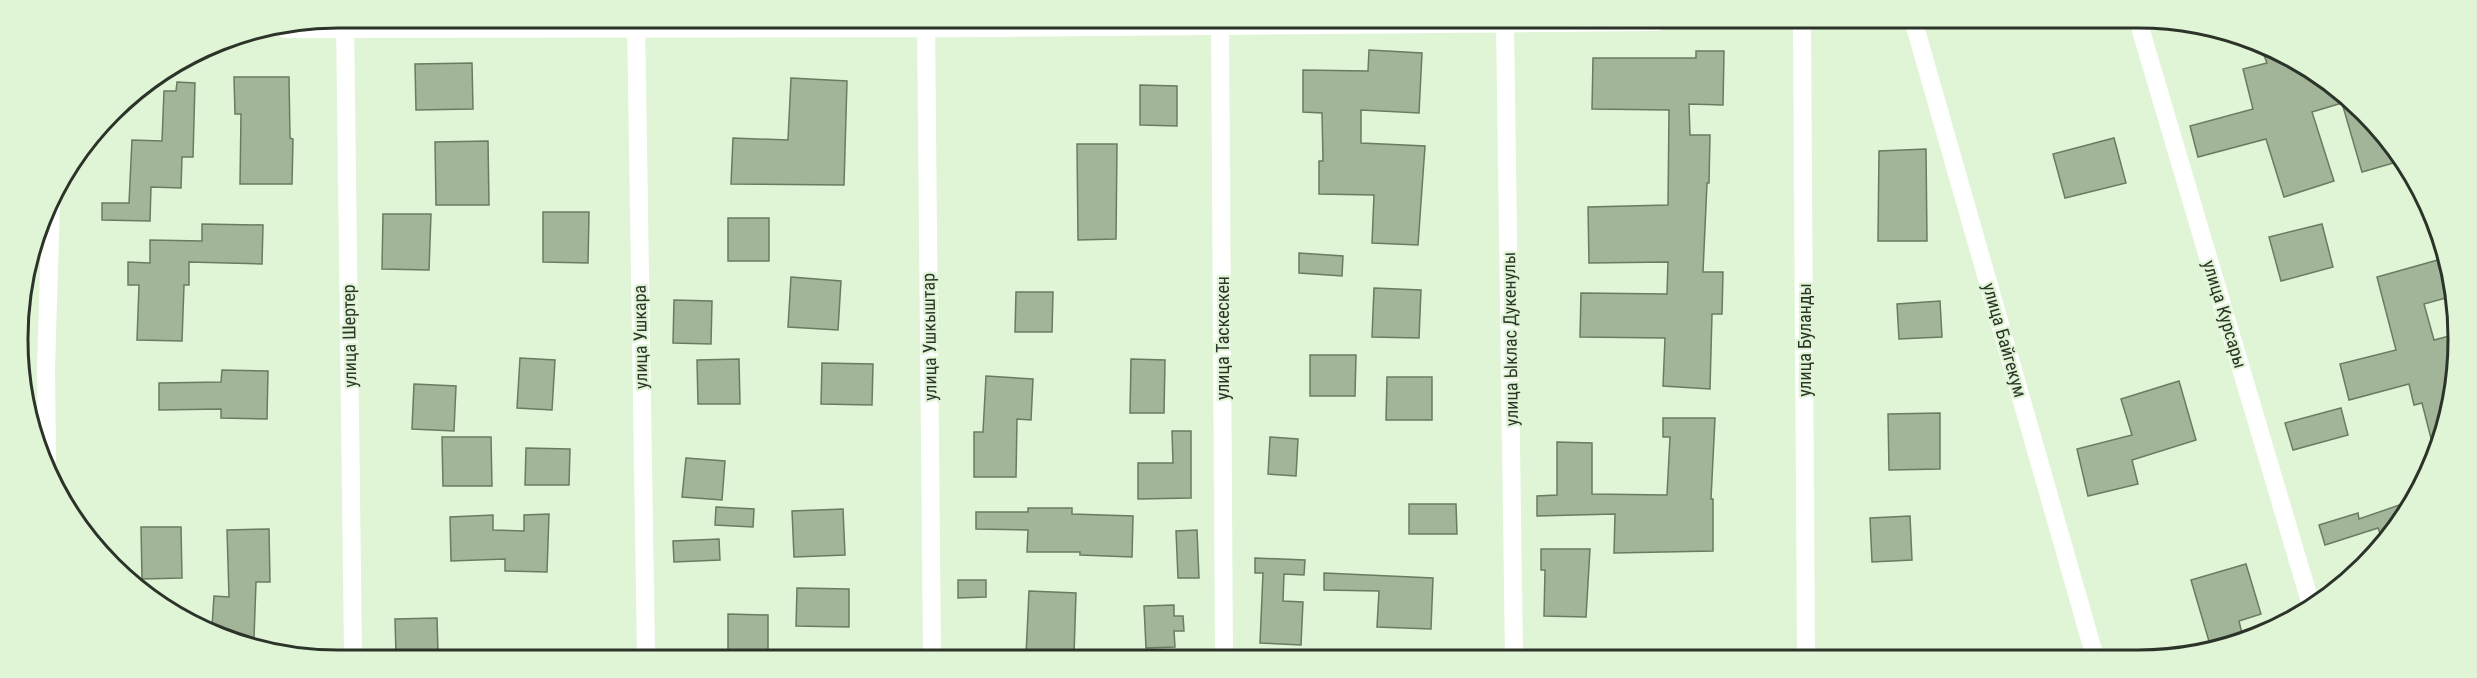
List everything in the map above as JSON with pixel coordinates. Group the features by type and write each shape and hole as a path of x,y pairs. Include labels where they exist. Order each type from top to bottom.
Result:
{"street":[{"name":"улица Шертер","path":"345,28 353,650"},
{"name":"улица Ушкара","path":"636,28 646,650"},
{"name":"улица Ушкыштар","path":"926,28 932,650"},
{"name":"улица Таскескен","path":"1220,28 1224,650"},
{"name":"улица Ыклас Дукенулы","path":"1505,28 1514,650"},
{"name":"улица Буланды","path":"1802,28 1806,650"},
{"name":"улица Байгекум","path":"1915,28 2093,650"},
{"name":"улица Курсары","path":"2140,28 2309,598"},
{"path":"47,444 46,368 50,224"}],"building":[{"path":"1369,50 1422,53 1419,113 1361,110 1361,143 1425,146 1418,245 1372,243 1374,195 1319,194 1319,161 1323,161 1322,113 1303,112 1303,70 1368,71"},
{"path":"1696,51 1724,51 1723,105 1689,104 1690,135 1710,135 1703,272 1723,272 1722,314 1712,314 1710,389 1663,386 1665,338 1580,337 1581,293 1667,294 1668,262 1589,263 1588,207 1668,205 1669,110 1592,109 1593,58 1696,58"},
{"path":"2264,56 2311,81 2340,104 2312,112 2334,181 2284,197 2266,139 2198,157 2190,126 2253,109 2243,69 2267,63"},
{"path":"472,63 473,109 416,110 415,64"},
{"path":"234,77 289,77 290,138 293,139 292,184 240,184 241,114 235,114"},
{"path":"791,78 847,81 844,185 731,184 733,138 788,140"},
{"path":"177,82 195,83 193,157 182,157 181,188 151,187 150,221 102,220 102,203 129,203 132,140 162,141 164,91 176,91"},
{"path":"1140,85 1177,86 1177,126 1140,125"},
{"path":"2343,106 2358,119 2394,163 2362,172"},
{"path":"2114,138 2126,183 2065,198 2053,154"},
{"path":"488,141 489,205 436,205 435,142"},
{"path":"1077,144 1117,144 1116,239 1078,240"},
{"path":"1926,149 1927,241 1878,241 1879,151"},
{"path":"543,212 589,212 588,263 543,262"},
{"path":"383,214 431,214 429,270 382,269"},
{"path":"728,218 769,218 769,261 728,261"},
{"path":"202,224 263,225 262,264 189,262 189,285 184,285 182,341 137,340 139,285 128,285 128,262 150,263 150,240 202,241"},
{"path":"2322,224 2333,267 2281,281 2269,237"},
{"path":"1299,253 1343,256 1342,276 1299,273"},
{"path":"2438,260 2446,298 2424,304 2434,340 2448,336 2448,359 2443,400 2432,440 2422,403 2414,405 2409,384 2349,400 2340,364 2396,350 2377,277"},
{"path":"791,277 841,281 838,330 788,327"},
{"path":"1374,288 1421,290 1419,338 1372,337"},
{"path":"1016,292 1053,292 1052,332 1015,332"},
{"path":"674,300 712,301 711,344 673,343"},
{"path":"1940,301 1942,337 1899,339 1897,304"},
{"path":"1310,355 1356,355 1355,396 1310,396"},
{"path":"520,358 555,360 552,410 517,408"},
{"path":"739,359 740,404 698,404 697,360"},
{"path":"1131,359 1165,360 1164,413 1130,413"},
{"path":"822,363 873,364 872,405 821,404"},
{"path":"222,370 268,371 267,419 221,418 221,409 159,410 159,383 221,382"},
{"path":"986,376 1033,379 1031,420 1017,419 1016,477 974,477 974,432 983,432"},
{"path":"1387,377 1432,377 1432,420 1386,420"},
{"path":"2179,381 2196,440 2132,460 2138,484 2088,496 2077,449 2132,435 2121,399"},
{"path":"414,384 456,386 454,431 412,429"},
{"path":"2341,408 2348,435 2293,450 2285,423"},
{"path":"1940,413 1940,469 1889,470 1888,414"},
{"path":"1663,418 1715,418 1711,499 1713,499 1713,551 1614,553 1615,514 1537,516 1537,496 1557,495 1557,442 1592,443 1592,494 1667,495 1670,437 1663,437"},
{"path":"1172,431 1191,431 1191,498 1138,499 1138,463 1173,463"},
{"path":"442,437 491,437 492,486 443,486"},
{"path":"1270,437 1298,439 1296,476 1268,474"},
{"path":"526,448 570,449 569,485 525,485"},
{"path":"686,458 725,461 722,500 682,497"},
{"path":"1409,504 1456,504 1457,534 1409,534"},
{"path":"2401,505 2380,533 2378,528 2325,545 2319,525 2358,513 2359,519"},
{"path":"716,507 754,509 753,527 715,525"},
{"path":"1028,508 1072,508 1072,514 1133,516 1132,557 1080,555 1080,552 1027,552 1028,530 976,529 976,512 1028,512"},
{"path":"843,509 845,555 794,557 792,511"},
{"path":"549,514 547,572 505,571 505,559 451,561 450,517 493,515 493,530 524,531 524,515"},
{"path":"1910,516 1912,560 1872,562 1870,518"},
{"path":"141,527 181,527 182,578 142,578"},
{"path":"269,529 270,582 256,582 254,638 212,622 214,596 229,597 227,530"},
{"path":"1197,530 1199,578 1178,578 1176,531"},
{"path":"719,539 720,560 674,562 673,541"},
{"path":"1541,549 1590,549 1586,617 1544,616 1545,570 1541,570"},
{"path":"1255,558 1305,560 1304,575 1284,574 1283,601 1303,602 1301,645 1260,643 1263,573 1255,573"},
{"path":"2246,564 2261,614 2239,621 2242,632 2209,641 2191,580"},
{"path":"1324,573 1433,578 1431,629 1377,627 1379,591 1324,590"},
{"path":"958,580 986,580 986,597 958,598"},
{"path":"797,588 849,589 849,627 796,626"},
{"path":"1029,591 1076,593 1074,650 1026,650"},
{"path":"1174,605 1174,616 1183,616 1184,631 1174,631 1175,647 1146,648 1144,606"},
{"path":"728,614 768,615 768,650 728,650"},
{"path":"437,618 438,650 396,650 395,619"}]}
